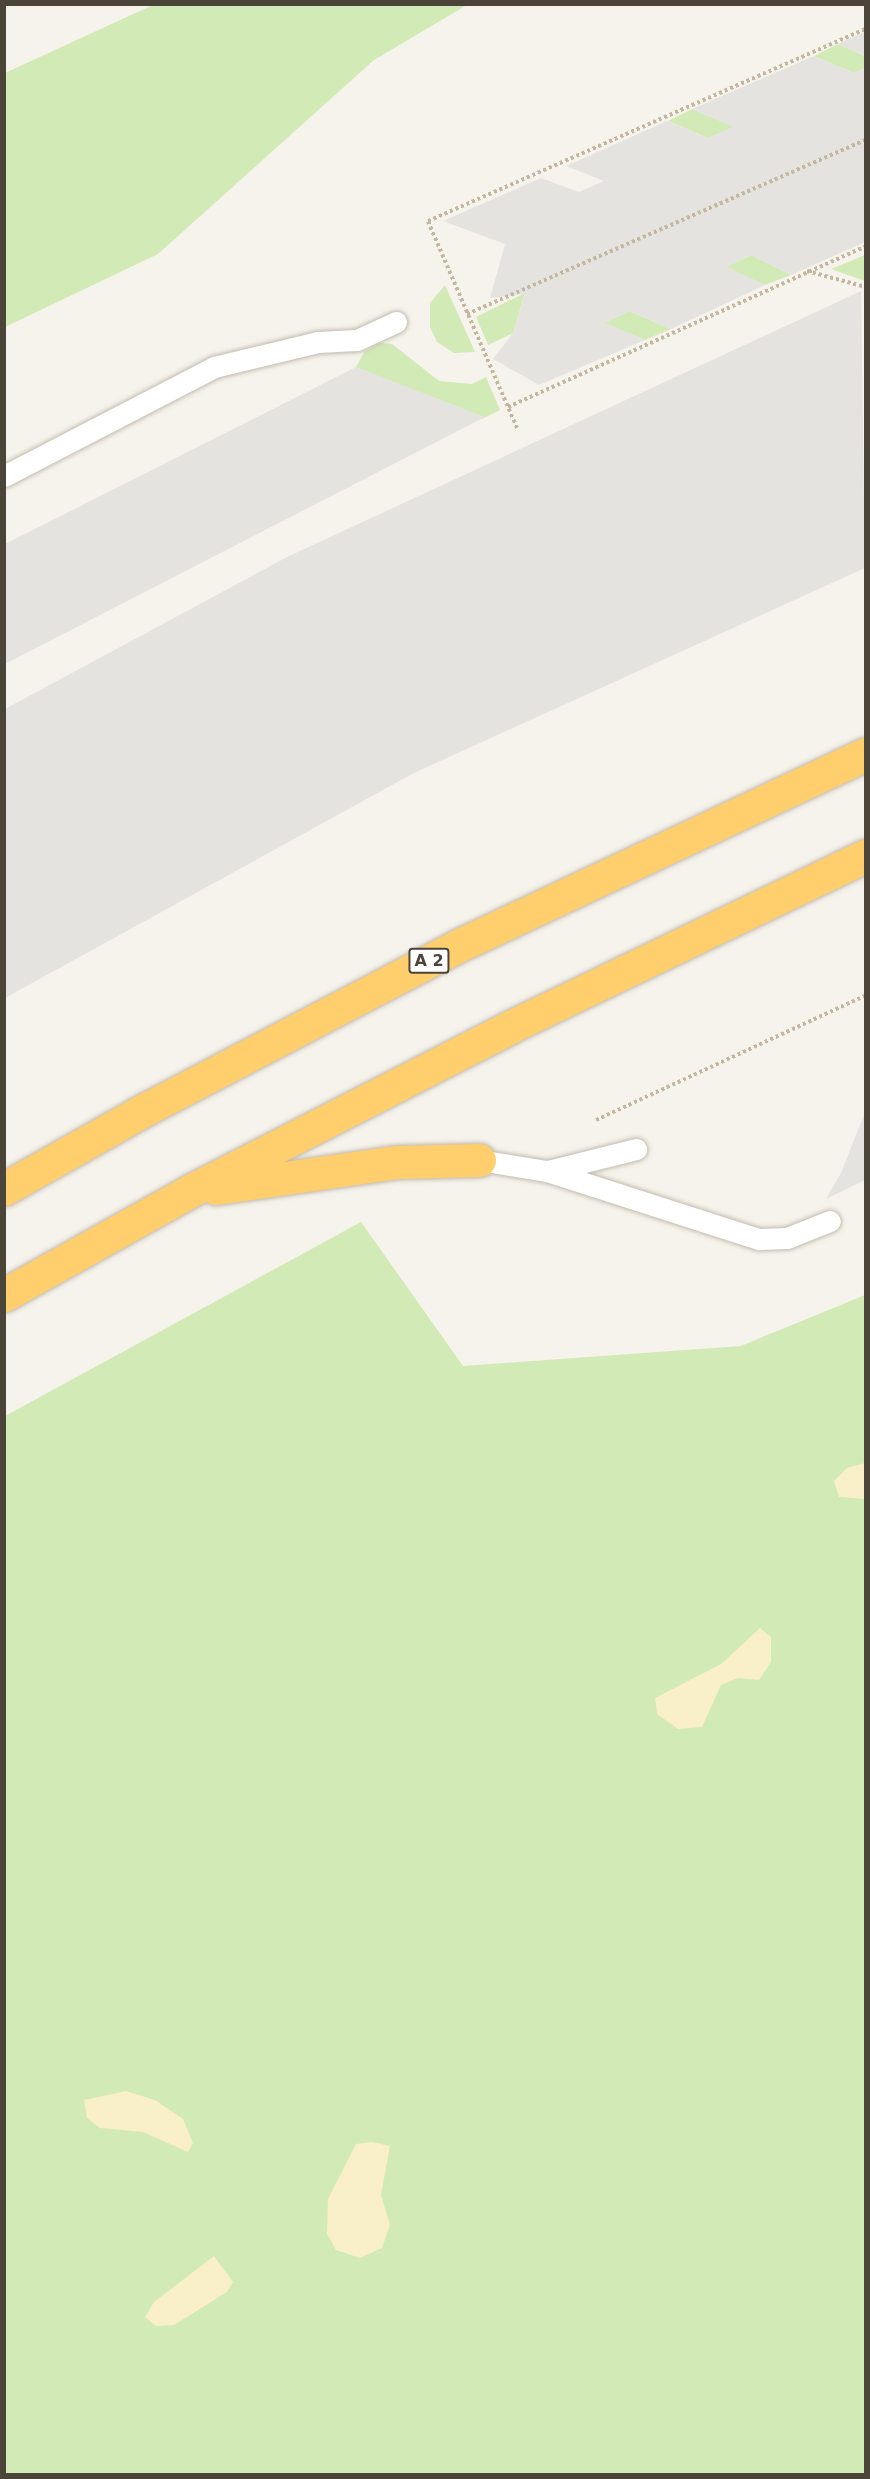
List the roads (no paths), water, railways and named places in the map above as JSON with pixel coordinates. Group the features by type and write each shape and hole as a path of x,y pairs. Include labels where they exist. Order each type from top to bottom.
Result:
{"highway":[{"name":"A 2","path":"4,1189 146,1109 465,942 866,754"},
{"path":"4,1295 190,1191 510,1028 866,856"},
{"path":"190,1191 397,1162 479,1160"}],"lane":[{"path":"4,477 214,367 318,342 357,340 396,322"},
{"path":"547,1171 636,1149"},
{"path":"479,1160 547,1171 759,1239 787,1238 830,1221"}]}
